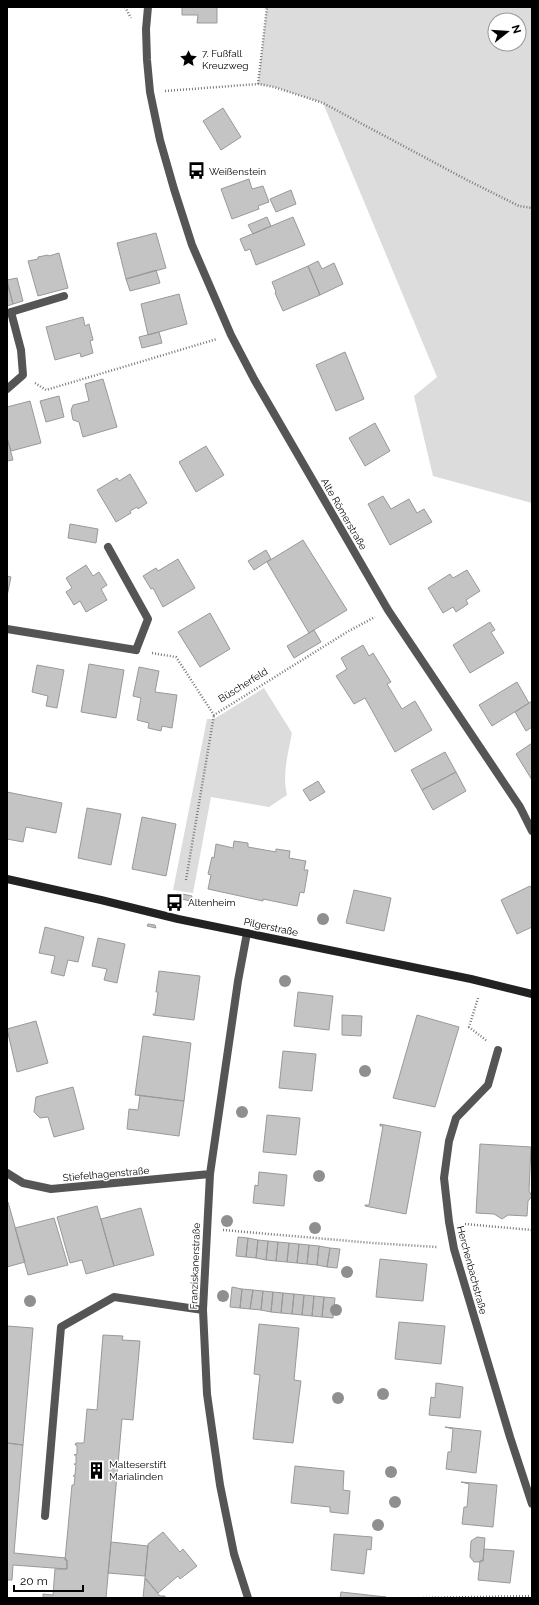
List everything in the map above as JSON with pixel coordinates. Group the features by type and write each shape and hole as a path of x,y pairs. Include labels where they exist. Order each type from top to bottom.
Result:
{"main road":[{"name":"Pilgerstraße","path":"7,879 178,919 483,982 532,994"}],"street":[{"path":"148,7 146,29 150,92"},
{"name":"Alte Römerstraße","path":"150,92 160,140 192,245 231,335 254,379 388,610 520,807 532,831"},
{"path":"7,389 23,375 21,350 11,312 64,296"},
{"path":"7,629 136,650 148,619 108,547"},
{"name":"Franziskanerstraße","path":"247,933 238,981 210,1174 206,1228 203,1310 207,1394 220,1486 234,1554 248,1598"},
{"name":"Herchenbachstraße","path":"498,1050 488,1085 456,1118 449,1140 444,1178 449,1222 454,1248 510,1437 532,1504"},
{"name":"Stiefelhagenstraße","path":"7,1173 22,1183 51,1189 210,1174"},
{"path":"45,1516 61,1327 114,1297 203,1310"}],"path":[{"path":"258,84 267,7"},
{"path":"150,92 258,84 274,87 323,103 467,180 519,206 532,208"},
{"path":"23,375 46,390 231,335"},
{"name":"Büscherfeld","path":"136,650 176,656 214,715 347,632 388,610"},
{"path":"186,880 214,715"},
{"path":"483,982 470,1026 498,1050"},
{"path":"449,1222 532,1230"},
{"path":"206,1228 372,1243 454,1248"},
{"path":"423,1598 532,1596"}],"shaded area":[{"path":"267,7 532,7 532,503 433,476 414,396 437,377 323,103 274,87 258,84"},
{"path":"264,688 292,733 285,772 287,795 269,807 211,797 193,893 173,890 207,719 214,719"}],"building":[{"path":"182,7 217,7 217,23 197,23 198,15 182,15"},
{"path":"223,108 241,137 221,150 203,121"},
{"path":"249,179 252,189 263,186 269,202 258,206 259,209 232,219 221,189"},
{"path":"291,190 296,204 276,212 270,199"},
{"path":"267,217 271,226 253,234 248,225"},
{"path":"293,217 305,245 256,265 250,249 245,251 240,239"},
{"path":"156,233 166,268 126,279 117,243"},
{"path":"59,253 68,288 38,296 28,261 38,259 38,257"},
{"path":"318,261 322,269 334,263 343,284 320,295 308,266"},
{"path":"308,266 320,295 283,311 272,282"},
{"path":"156,270 160,283 130,291 126,279"},
{"path":"17,278 23,301 13,304 7,280"},
{"path":"7,283 13,304 7,306"},
{"path":"179,294 187,324 148,335 141,304"},
{"path":"83,317 85,326 89,324 93,340 90,341 93,353 81,357 80,353 55,360 46,327"},
{"path":"159,332 162,343 142,348 139,337"},
{"path":"345,352 364,399 336,411 316,365"},
{"path":"103,379 117,427 83,437 79,422 73,420 71,410 73,405 89,401 85,384"},
{"path":"59,396 64,417 46,422 40,401"},
{"path":"30,401 41,443 11,451 7,438 7,407"},
{"path":"375,423 390,451 365,466 349,438"},
{"path":"7,438 13,460 7,461"},
{"path":"206,446 224,475 196,492 179,462"},
{"path":"130,474 147,503 138,509 137,507 130,511 131,513 116,522 97,490 117,478 119,481"},
{"path":"383,496 391,509 409,499 417,513 424,509 432,522 390,545 368,504"},
{"path":"70,524 98,529 96,543 68,538"},
{"path":"303,540 347,610 309,633 267,562"},
{"path":"266,550 271,559 254,570 248,561"},
{"path":"178,559 195,588 163,607 153,588 151,589 143,576 156,568 158,571"},
{"path":"86,565 93,576 99,572 107,585 101,589 107,600 86,612 80,601 74,605 66,592 72,588 66,578"},
{"path":"467,570 480,591 466,600 468,604 456,612 453,607 443,613 428,588 450,574 453,578"},
{"path":"7,576 11,577 7,596"},
{"path":"210,613 230,649 200,667 178,632"},
{"path":"490,622 495,630 491,632 504,653 470,673 453,645"},
{"path":"314,630 321,642 294,658 287,646"},
{"path":"363,645 369,656 373,653 391,682 387,684 402,709 415,701 432,730 395,752 365,698 354,704 336,676 347,669 341,658"},
{"path":"89,664 124,670 116,718 81,712"},
{"path":"37,665 64,670 57,708 46,706 48,696 32,692"},
{"path":"139,667 159,671 155,692 177,695 172,728 162,726 161,731 148,728 149,723 137,720 141,698 133,696"},
{"path":"517,682 529,703 492,726 479,705"},
{"path":"532,701 532,727 526,731 515,712"},
{"path":"532,743 532,780 516,754"},
{"path":"445,752 456,772 422,790 411,770"},
{"path":"456,772 466,791 433,810 422,790"},
{"path":"318,781 325,792 310,801 303,790"},
{"path":"7,792 62,803 56,833 26,827 23,842 7,839"},
{"path":"87,808 121,814 111,865 78,858"},
{"path":"142,817 176,824 166,876 132,869"},
{"path":"234,841 248,843 248,847 276,852 276,849 290,851 289,858 306,861 304,870 308,870 304,893 300,892 297,906 263,899 263,901 208,889 211,875 208,874 212,857 214,858 216,844 233,848"},
{"path":"530,886 532,890 532,927 517,934 501,900"},
{"path":"354,890 391,898 384,931 346,923"},
{"path":"177,893 192,896 191,901 176,898"},
{"path":"148,924 155,925 156,928 147,926"},
{"path":"45,927 84,937 78,962 68,960 64,976 51,973 55,956 39,953"},
{"path":"98,938 125,944 117,983 104,980 107,969 92,966"},
{"path":"159,971 200,976 194,1020 153,1015 155,1014 158,992 156,992"},
{"path":"298,992 333,996 329,1030 294,1026"},
{"path":"342,1015 362,1016 361,1036 342,1035"},
{"path":"417,1015 459,1027 435,1107 393,1098"},
{"path":"36,1021 48,1063 17,1072 7,1029"},
{"path":"143,1036 191,1043 184,1101 135,1095"},
{"path":"283,1051 316,1054 312,1091 279,1088"},
{"path":"73,1087 84,1129 54,1137 48,1117 40,1118 34,1112 36,1097"},
{"path":"138,1095 184,1101 179,1136 127,1129 129,1109 138,1110 140,1096"},
{"path":"267,1115 300,1118 296,1155 263,1152"},
{"path":"380,1124 421,1132 406,1214 365,1206 369,1205 383,1126 380,1126"},
{"path":"480,1144 531,1147 529,1191 532,1196 528,1201 527,1216 508,1215 502,1219 494,1214 476,1213"},
{"path":"259,1172 287,1175 284,1206 253,1203 255,1185 258,1186"},
{"path":"7,1202 25,1262 7,1267"},
{"path":"97,1206 114,1266 86,1274 82,1260 70,1263 57,1217"},
{"path":"141,1208 154,1255 114,1266 101,1219"},
{"path":"54,1218 68,1265 28,1275 15,1228"},
{"path":"238,1237 248,1238 246,1257 236,1256"},
{"path":"248,1238 258,1240 256,1258 246,1257"},
{"path":"258,1240 268,1241 266,1260 256,1258"},
{"path":"268,1241 278,1242 276,1261 266,1260"},
{"path":"278,1242 289,1243 287,1262 276,1261"},
{"path":"289,1243 299,1244 297,1263 287,1262"},
{"path":"299,1244 309,1245 307,1264 297,1263"},
{"path":"309,1245 319,1246 317,1265 307,1264"},
{"path":"319,1246 330,1248 327,1267 317,1265"},
{"path":"330,1248 340,1249 337,1268 327,1267"},
{"path":"380,1259 427,1264 423,1301 376,1297"},
{"path":"232,1287 242,1289 240,1308 230,1307"},
{"path":"242,1289 253,1290 250,1309 240,1308"},
{"path":"253,1290 263,1291 261,1310 250,1309"},
{"path":"263,1291 273,1292 271,1312 261,1310"},
{"path":"273,1292 283,1293 281,1313 271,1312"},
{"path":"283,1293 294,1294 292,1314 281,1313"},
{"path":"294,1294 304,1295 302,1315 292,1314"},
{"path":"304,1295 314,1296 312,1316 302,1315"},
{"path":"314,1296 324,1297 322,1317 312,1316"},
{"path":"324,1297 335,1298 333,1318 322,1317"},
{"path":"399,1322 445,1326 441,1364 395,1359"},
{"path":"259,1324 299,1328 294,1380 301,1381 293,1443 253,1439 260,1375 254,1374"},
{"path":"7,1326 33,1328 23,1445 7,1443"},
{"name":"Malteserstift Marialinden","path":"103,1335 123,1336 122,1340 140,1341 133,1420 122,1419 106,1598 43,1598 43,1594 53,1595 55,1569 67,1569 67,1560 65,1560 72,1485 74,1485 75,1476 73,1476 75,1475 76,1465 74,1464 76,1464 76,1455 74,1455 77,1454 77,1445 75,1445 76,1443 84,1443 87,1409 97,1410"},
{"path":"436,1383 463,1387 460,1418 429,1415 431,1397 435,1398"},
{"path":"445,1427 481,1431 476,1473 446,1469 448,1452 451,1452 453,1429"},
{"path":"7,1443 23,1445 14,1553 66,1558 67,1569 13,1565 12,1580 7,1580"},
{"path":"295,1466 344,1471 343,1490 350,1491 348,1514 330,1512 330,1507 291,1503"},
{"path":"461,1482 497,1485 493,1527 462,1524 464,1507 467,1507 469,1484"},
{"path":"163,1532 180,1552 183,1549 197,1566 180,1579 178,1576 158,1593 145,1578 148,1544"},
{"path":"334,1534 372,1537 371,1550 367,1549 364,1574 331,1570"},
{"path":"477,1537 485,1538 483,1561 474,1562 470,1557 471,1541"},
{"path":"111,1542 148,1546 145,1576 108,1573"},
{"path":"484,1549 514,1551 510,1583 478,1580 480,1561 483,1561"},
{"path":"145,1578 160,1596 165,1596 165,1598 143,1598"},
{"path":"341,1592 386,1597 340,1598"}],"place":[{"name":"7. Fußfall Kreuzweg","path":"189,59"},
{"name":"Weißenstein","path":"196,171"},
{"name":"Altenheim","path":"175,902"},
{"name":"Malteserstift Marialinden","path":"96,1470"}]}
